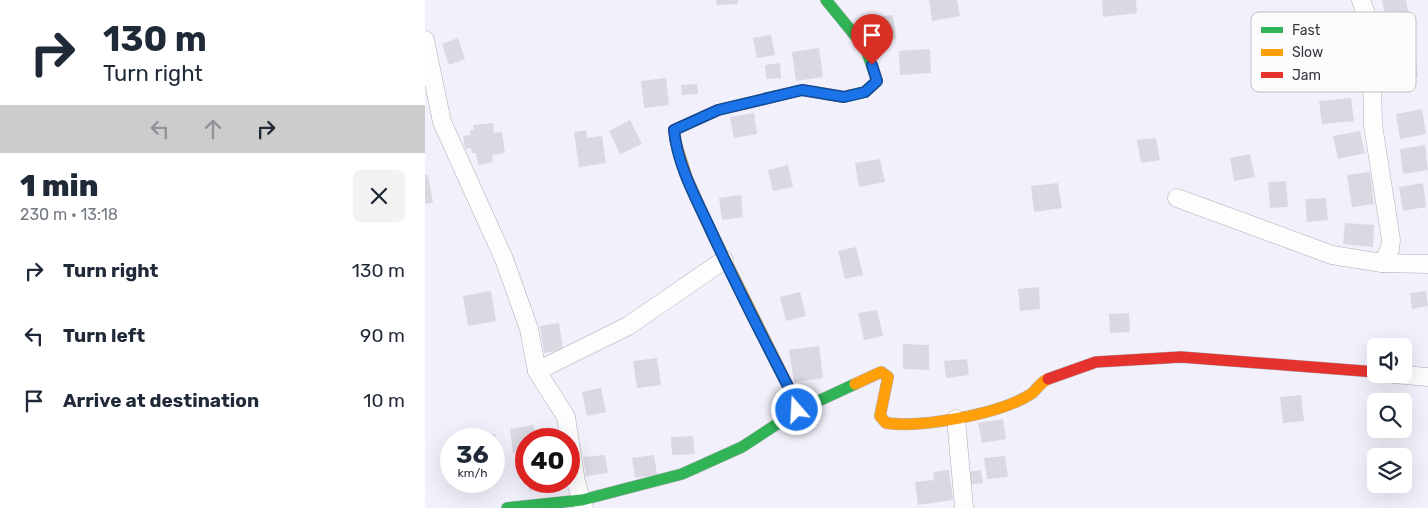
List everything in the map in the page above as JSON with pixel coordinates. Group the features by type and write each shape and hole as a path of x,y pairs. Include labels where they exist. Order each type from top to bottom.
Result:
{"street":[{"path":"797,410 791,392 724,260 691,188 675,144 674,130 718,110 802,90 844,97 865,92 877,81 865,49 826,0"},
{"path":"1361,0 1365,12"},
{"path":"425,40 442,122 504,259 529,329 537,371 567,417 576,482 583,504"},
{"path":"1372,92 1373,125 1391,240 1390,249 1381,263"},
{"path":"1177,198 1332,255 1381,263 1427,264"},
{"path":"537,371 628,326 724,260"},
{"path":"507,508 583,504 682,474 742,447 797,410 881,372 888,377 880,416 886,423 899,425 957,419 998,408 1031,394 1045,381 1095,362 1181,357 1367,371"},
{"path":"1412,375 1428,376"},
{"path":"957,419 964,507"}],"building":[{"path":"716,0 738,0 738,4 717,5"},
{"path":"929,0 957,0 960,16 932,21"},
{"path":"1102,0 1136,0 1137,13 1103,17"},
{"path":"1382,0 1406,0 1408,12 1384,12"},
{"path":"893,15 896,39 870,42 868,18"},
{"path":"771,35 775,55 757,58 753,38"},
{"path":"458,38 465,59 449,65 442,44"},
{"path":"819,48 823,77 796,81 792,52"},
{"path":"930,49 931,73 900,75 899,51"},
{"path":"1416,58 1418,77 1416,77"},
{"path":"780,63 781,78 766,79 765,65"},
{"path":"666,78 669,105 644,108 641,81"},
{"path":"697,84 698,94 682,95 681,85"},
{"path":"1351,98 1354,121 1322,124 1319,101"},
{"path":"1422,109 1426,134 1400,139 1396,114"},
{"path":"754,113 757,134 734,138 730,117"},
{"path":"630,120 642,144 620,154 609,131"},
{"path":"493,123 494,133 502,132 505,153 492,155 493,162 478,165 476,153 472,153 471,148 465,149 463,136 471,135 470,130 474,130 473,125"},
{"path":"586,130 587,138 602,136 606,163 579,167 574,132"},
{"path":"1360,131 1365,153 1338,159 1333,136"},
{"path":"1156,138 1160,160 1141,163 1137,140"},
{"path":"1425,145 1428,170 1403,174 1400,149"},
{"path":"1250,154 1255,177 1234,181 1230,158"},
{"path":"880,159 885,182 859,187 855,163"},
{"path":"788,165 793,187 773,191 768,170"},
{"path":"1370,172 1374,204 1352,207 1347,175"},
{"path":"425,175 428,175 433,202 425,204"},
{"path":"1286,181 1288,207 1270,208 1268,182"},
{"path":"1058,183 1062,208 1034,212 1031,186"},
{"path":"1423,183 1426,207 1403,211 1399,187"},
{"path":"741,195 743,217 722,220 719,198"},
{"path":"1326,198 1328,220 1307,222 1305,199"},
{"path":"1345,223 1374,225 1373,247 1343,244"},
{"path":"856,247 863,275 845,279 838,251"},
{"path":"1039,287 1040,309 1020,311 1018,289"},
{"path":"491,291 496,321 468,326 463,296"},
{"path":"1426,291 1428,306 1412,309 1410,293"},
{"path":"800,292 806,316 786,321 780,297"},
{"path":"877,310 883,336 864,340 858,313"},
{"path":"1129,313 1130,332 1110,333 1109,314"},
{"path":"559,323 563,350 544,353 540,326"},
{"path":"903,344 929,345 929,370 903,369"},
{"path":"819,346 823,378 794,382 789,350"},
{"path":"657,358 661,385 637,388 633,361"},
{"path":"967,359 969,375 946,378 944,361"},
{"path":"601,388 606,412 587,416 582,392"},
{"path":"1301,395 1304,421 1283,423 1280,397"},
{"path":"1003,419 1006,439 982,443 978,423"},
{"path":"534,425 534,428 516,428"},
{"path":"515,428 515,453 513,453 510,429"},
{"path":"693,436 695,454 672,455 671,437"},
{"path":"605,455 608,473 586,476 583,457"},
{"path":"654,455 657,475 635,478 632,458"},
{"path":"1005,456 1008,477 987,479 984,458"},
{"path":"949,470 953,500 918,505 915,482 934,480 933,472"},
{"path":"981,470 983,483 970,485 968,472"}],"traffic: fast":[{"path":"826,0 866,49 877,81 865,92 851,95"},
{"path":"507,508 582,500 682,474 742,447 797,411 855,384"}],"traffic: slow":[{"path":"676,143 687,178 707,223 791,392 797,411"},
{"path":"855,384 881,372 888,377 880,416 886,423 901,424 960,418 1000,408 1031,394 1048,379"}],"traffic: jam":[{"path":"676,143 674,130 718,110 802,90 844,97 851,95"},
{"path":"1048,379 1096,362 1181,357 1367,371"}],"route":[{"path":"797,410 791,392 724,260 691,188 675,144 674,130 718,110 802,90 844,97 865,92 877,81 872,65"}]}
